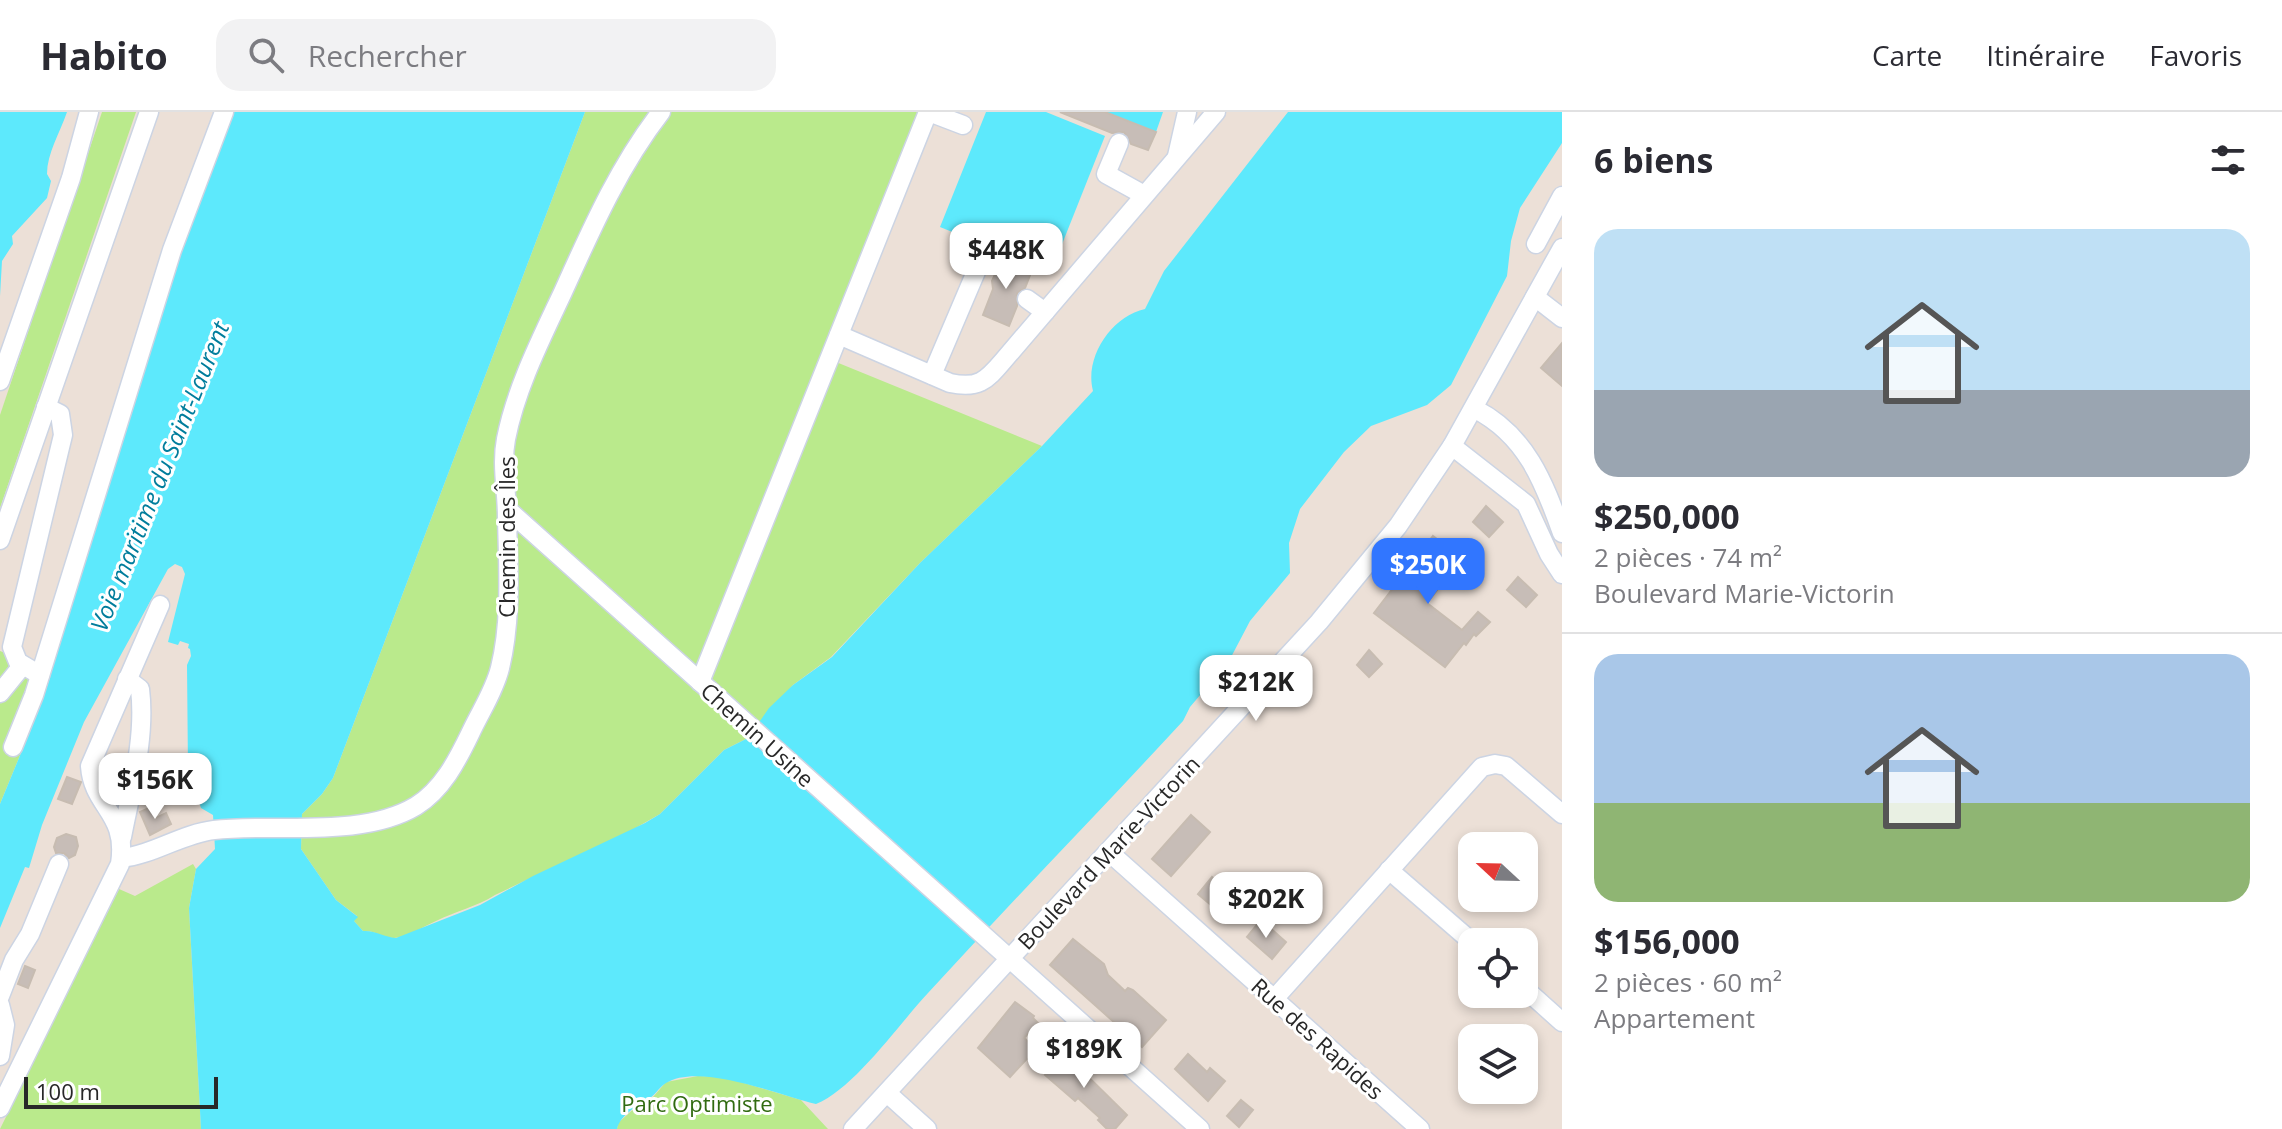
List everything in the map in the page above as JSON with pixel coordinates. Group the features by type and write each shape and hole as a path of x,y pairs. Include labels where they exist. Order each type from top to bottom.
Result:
{"street":[{"path":"0,381 28,275 89,112"},
{"path":"0,540 149,112"},
{"path":"13,747 40,675 189,199 224,112"},
{"name":"Chemin des Îles","path":"121,858 213,830 301,828 378,821 399,815 419,804 449,773 500,669 507,621 505,442 519,397 545,330 600,211 629,159 661,112"},
{"path":"700,682 928,112 963,125"},
{"path":"1177,157 1187,112"},
{"path":"839,335 964,386 982,382 1216,112"},
{"path":"1119,143 1106,174 1144,195"},
{"path":"1536,244 1562,196"},
{"name":"Boulevard Marie-Victorin","path":"853,1129 1353,583 1414,504 1452,446 1562,248"},
{"path":"932,375 984,253"},
{"path":"1535,297 1562,318"},
{"path":"1027,299 1045,312"},
{"path":"40,675 22,666 14,656 12,647 64,429 60,414 46,407"},
{"path":"1475,409 1507,432 1532,461 1562,533"},
{"path":"1452,446 1526,504 1549,554 1562,574"},
{"name":"Chemin Usine","path":"507,509 1200,1129"},
{"path":"122,837 118,824 93,783 90,766 160,605"},
{"path":"0,693 22,666"},
{"path":"0,1108 117,874 138,750 141,708 140,689 127,679"},
{"path":"1274,999 1482,767 1495,764 1512,770 1562,814"},
{"name":"Rue des Rapides","path":"1109,852 1420,1129"},
{"path":"0,996 59,864"},
{"path":"1389,870 1458,930"},
{"path":"1538,1001 1562,1022"},
{"path":"0,1005 5,1025 0,1056"},
{"path":"887,1093 927,1129"}],"green space":[{"path":"102,112 136,112 0,508 0,415"},
{"path":"585,112 918,112 706,641 721,647 836,362 1042,446 920,563 831,657 793,685 748,738 724,750 660,814 481,903 410,934 386,937 363,931 353,920 357,916 336,900 301,849 302,814 333,778"},
{"path":"0,651 52,670 0,804"},
{"path":"193,864 196,869 189,908 201,1129 0,1129 119,889 135,896"},
{"name":"Parc Optimiste","path":"698,1076 724,1077 801,1100 828,1129 617,1129 618,1123 638,1105 653,1097 666,1082"}],"water":[{"path":"0,112 67,112 49,158 47,174 51,181 47,198 12,236 13,244 2,261 0,296"},
{"name":"Voie maritime du Saint-Laurent","path":"233,112 585,112 333,778 302,814 301,849 336,900 358,917 354,921 363,931 396,938 480,905 645,823 660,814 724,750 748,738 769,708 793,685 832,657 920,563 1042,446 1093,391 1093,365 1103,340 1122,320 1145,309 1164,271 1288,112 1562,112 1562,143 1520,208 1511,241 1507,276 1451,385 1427,405 1371,426 1344,452 1300,509 1289,543 1290,573 1250,621 1229,661 1190,707 1183,721 860,1070 831,1096 816,1104 740,1082 698,1076 666,1083 633,1108 617,1129 201,1129 189,908 196,869 215,849 213,815 201,808 188,769 189,644 168,642 185,574 182,567 175,564 168,569 84,722 42,825 29,868 25,867 0,928 0,804 42,702 185,239"},
{"path":"986,112 1046,112 1105,136 1051,272 940,227"},
{"path":"1105,112 1163,112 1156,132"}],"building":[{"path":"1060,112 1105,112 1156,132 1148,150 1131,144 1124,132 1112,133"},
{"path":"1000,257 1032,270 1025,288 1017,293 1017,306 1009,326 983,315"},
{"path":"1562,343 1562,386 1541,368"},
{"path":"1486,506 1503,522 1489,537 1473,522"},
{"path":"1433,536 1462,558 1427,603 1462,630 1478,612 1490,622 1476,636 1474,634 1466,645 1464,643 1445,667 1374,613"},
{"path":"1518,577 1537,595 1526,607 1507,590"},
{"path":"1369,650 1382,664 1369,677 1357,665"},
{"path":"67,777 81,782 72,804 58,799"},
{"path":"151,807 156,818 166,813 171,824 150,835 140,812"},
{"path":"1191,815 1210,832 1171,876 1152,859"},
{"path":"66,834 76,837 78,846 75,855 69,858 64,853 56,853 54,847 57,838"},
{"path":"1212,877 1237,899 1223,915 1198,894"},
{"path":"1261,920 1286,942 1272,959 1247,937"},
{"path":"1073,939 1104,964 1108,975 1125,991 1128,988 1133,990 1166,1020 1142,1047 1050,965"},
{"path":"25,966 35,970 28,988 18,984"},
{"path":"1015,1002 1034,1016 1038,1023 1024,1038 1036,1049 1010,1077 978,1048"},
{"path":"1061,1050 1127,1115 1115,1129 1107,1129 1098,1120 1100,1118 1078,1098 1075,1101 1045,1075 1050,1070 1046,1066"},
{"path":"1188,1054 1207,1072 1210,1068 1225,1081 1208,1101 1175,1069"},
{"path":"1241,1100 1253,1110 1239,1127 1227,1116"}]}
